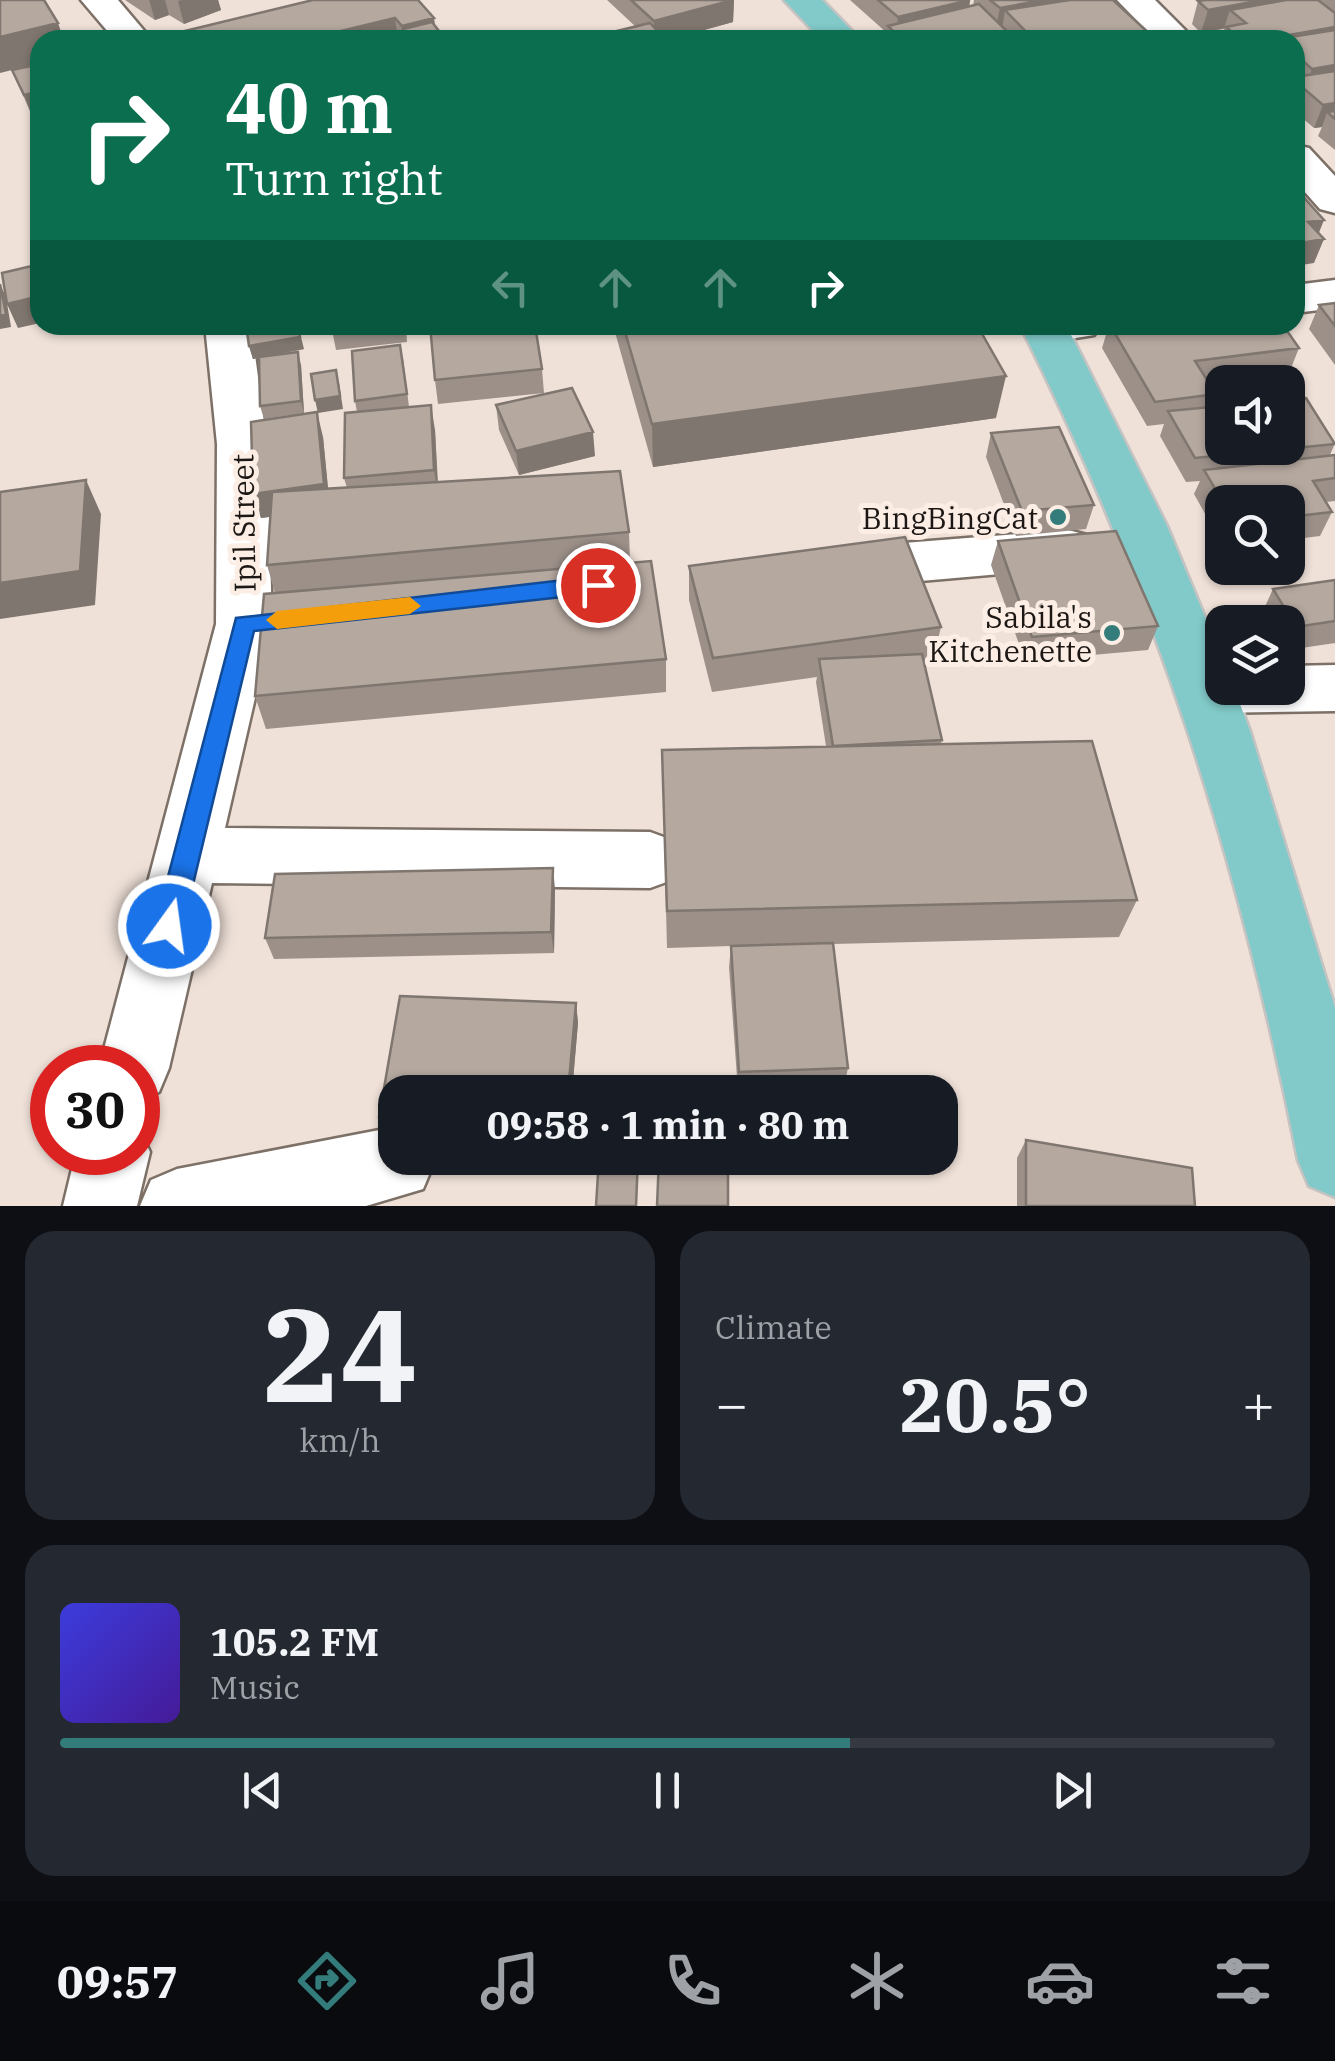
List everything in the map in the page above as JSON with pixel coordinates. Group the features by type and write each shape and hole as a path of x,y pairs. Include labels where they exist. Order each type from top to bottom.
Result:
{"main road":[{"path":"802,0 833,30"},
{"path":"1059,335 1152,542 1205,680"},
{"path":"1214,705 1280,924 1335,1160"}],"street":[{"path":"99,0 125,30"},
{"path":"1135,0 1166,30"},
{"path":"1305,168 1335,200"},
{"path":"1305,298 1335,294"},
{"name":"Ipil Street","path":"140,1045 186,855 271,621 242,444 229,335"},
{"path":"812,570 1152,542"},
{"path":"1305,688 1335,688"},
{"path":"186,855 650,860"},
{"path":"177,1206 378,1167"},
{"path":"100,1206 107,1175"}],"building":[{"path":"0,0 44,0 58,23 0,37"},
{"path":"313,0 418,0 434,18 402,26 395,18 345,30 189,30"},
{"path":"631,0 733,0 654,21"},
{"path":"878,0 970,0 898,17"},
{"path":"990,0 1043,0 1000,8"},
{"path":"1070,0 1113,0 1146,30 1024,30 1005,10"},
{"path":"1263,0 1208,10 1198,1"},
{"path":"1286,0 1318,0 1335,13 1335,27 1305,32 1230,30 1226,27 1246,23 1230,10"},
{"path":"979,4 1006,30 892,30 888,26"},
{"path":"432,22 438,30 404,30"},
{"path":"650,23 657,30 621,30"},
{"path":"1335,30 1335,65 1312,69 1305,63 1305,35"},
{"path":"30,66 30,94 24,95 12,70"},
{"path":"1335,71 1335,103 1323,105 1305,90 1305,76"},
{"path":"1305,199 1324,220 1308,222 1324,239 1305,242"},
{"path":"30,266 30,298 7,304 2,273"},
{"path":"0,284 6,314 0,316"},
{"path":"1335,303 1335,326 1319,305"},
{"path":"247,335 300,335 300,337 249,346"},
{"path":"431,335 537,335 542,369 435,380"},
{"path":"626,335 983,335 1006,376 652,424"},
{"path":"1116,335 1290,335 1299,348 1195,361 1205,377 1205,395 1155,402"},
{"path":"400,345 407,394 355,401 352,351"},
{"path":"298,352 301,401 260,406 259,357"},
{"path":"336,370 340,396 315,400 311,374"},
{"path":"572,388 593,432 516,451 496,405"},
{"path":"1306,398 1335,444 1305,447"},
{"path":"431,405 434,470 344,478 345,413"},
{"path":"1205,408 1205,457 1195,458 1168,411"},
{"path":"317,412 324,484 253,494 251,422"},
{"path":"1059,427 1094,505 1022,511 991,433"},
{"path":"1335,455 1335,478 1313,481 1332,512 1305,515 1305,485 1213,485 1204,470 1305,465 1305,458"},
{"path":"620,471 629,532 267,565 272,492"},
{"path":"86,480 80,571 0,583 0,492"},
{"path":"1116,531 1158,626 1032,637 998,541"},
{"path":"905,537 941,627 713,658 689,566"},
{"path":"651,561 666,659 255,696 264,594"},
{"path":"1335,580 1335,621 1305,626 1305,605 1283,605 1273,589"},
{"path":"922,654 942,740 833,746 819,659"},
{"path":"1092,741 1137,900 667,911 662,750"},
{"path":"553,868 551,932 265,938 275,874"},
{"path":"833,943 848,1068 739,1072 731,946"},
{"path":"400,996 576,1003 570,1075 386,1075"},
{"path":"1026,1140 1192,1168 1195,1206 1026,1206"},
{"path":"598,1175 637,1175 636,1206 596,1206"},
{"path":"658,1175 728,1175 728,1206 657,1206"}],"slow traffic":[{"path":"277,620 410,606"}],"place":[{"name":"BingBingCat","path":"1058,517"},
{"name":"Sabila's Kitchenette","path":"1112,633"}],"route":[{"path":"169,926 244,624 598,585"}]}
